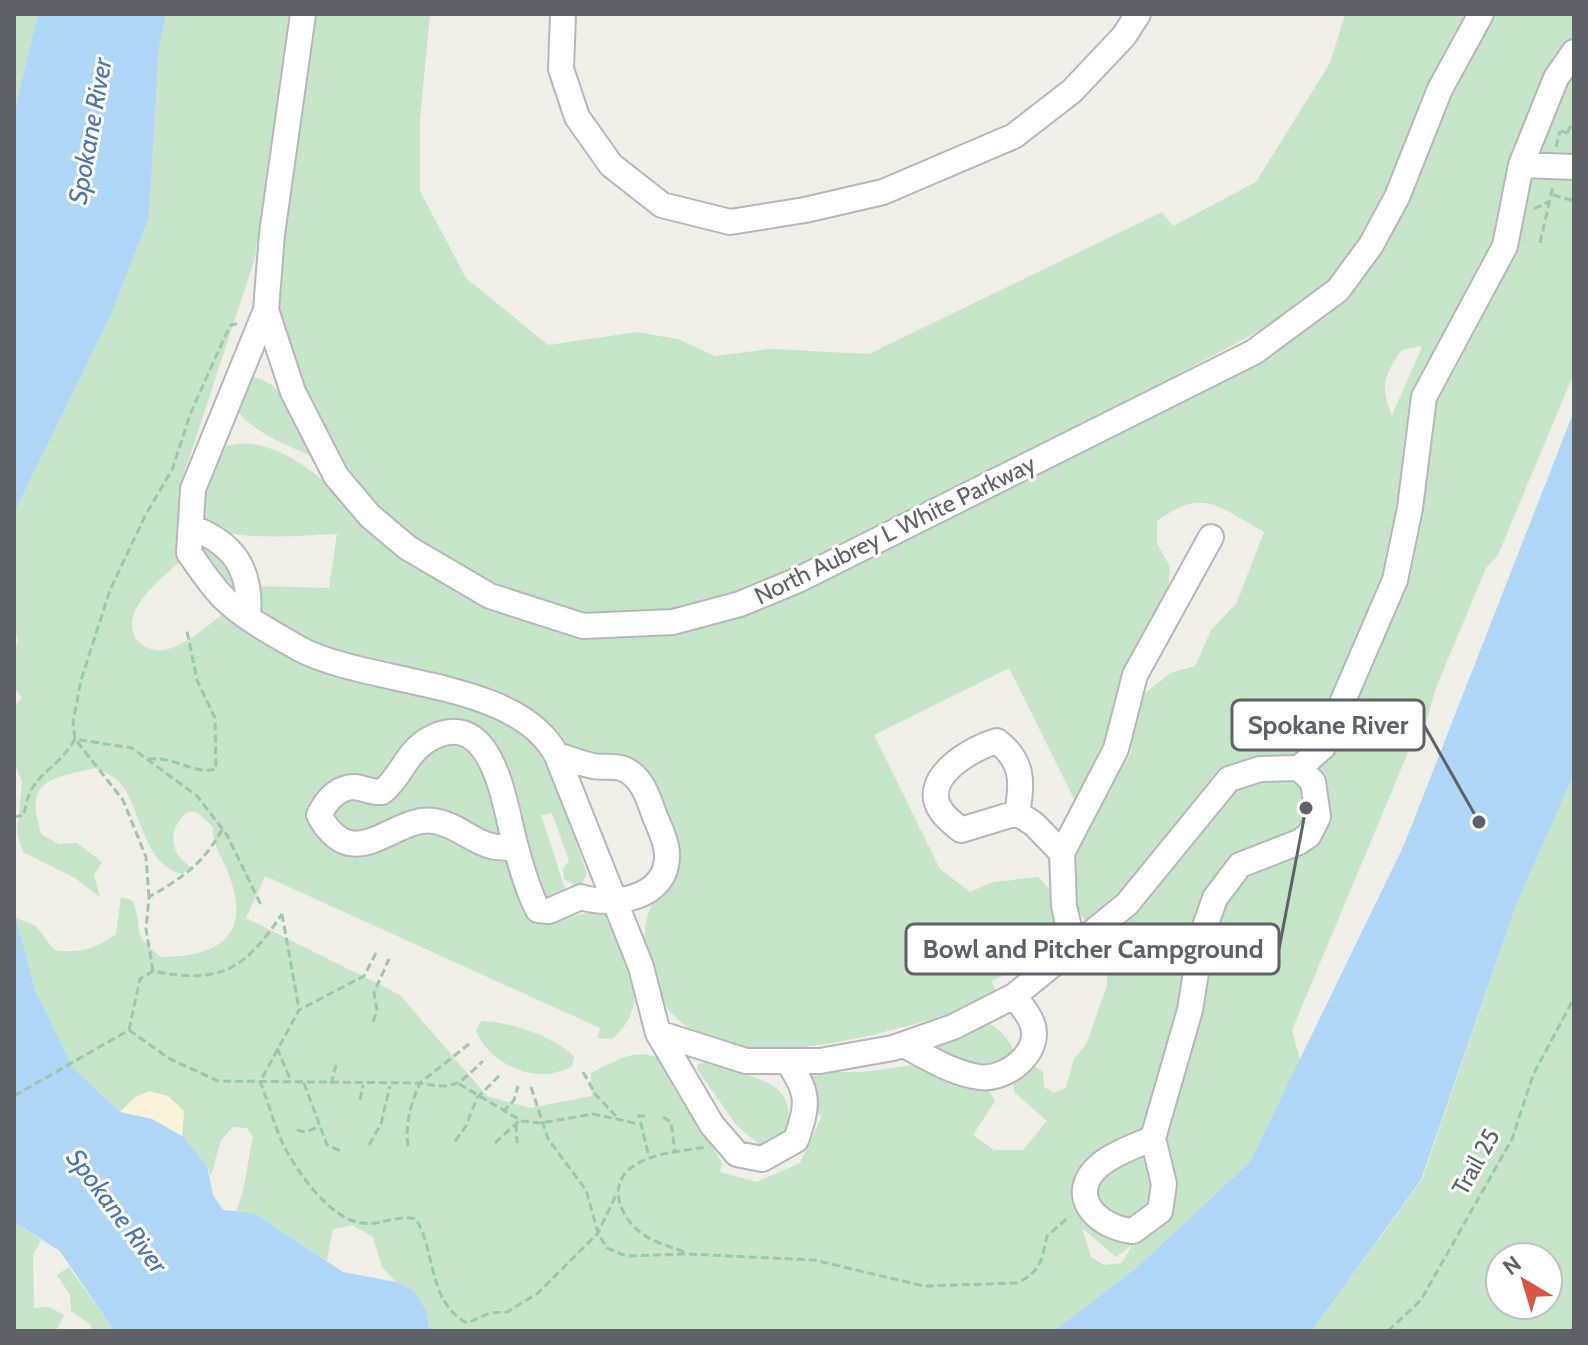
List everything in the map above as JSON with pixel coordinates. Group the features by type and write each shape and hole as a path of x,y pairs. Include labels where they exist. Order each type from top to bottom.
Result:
{"street":[{"name":"North Aubrey L White Parkway","path":"303,14 261,321 293,392 336,476 370,516 408,548 490,596 583,626 673,622 740,604 798,580 1254,352 1338,290 1371,245 1397,197 1440,89 1481,14"},
{"path":"563,14 561,69 577,117 611,165 662,205 730,222 805,210 883,192 1014,136 1072,91 1124,36 1138,14"},
{"path":"658,1033 746,1061 820,1061 904,1045 953,1027 1014,996 1127,904 1229,779 1260,769 1299,768 1323,747 1395,580 1410,508 1424,397 1505,246 1521,165 1556,78 1574,52"},
{"path":"1521,165 1574,167"},
{"path":"261,321 193,489 189,553 227,601 300,649 364,672 460,692 507,711 531,725 558,753 641,967 658,1033 712,1125 737,1154 762,1159 796,1140 805,1117 805,1087 787,1061"},
{"path":"191,527 215,536 237,561 250,593 248,615"},
{"path":"1074,949 1064,906 1062,853 1116,749 1135,675 1211,537"},
{"path":"516,848 490,846 449,824 424,821 408,824 380,840 362,844 333,835 319,815 336,793 355,787 372,793 382,792 426,742 445,733 467,736 484,749 501,784 516,848 538,910 549,911 581,897 616,901 644,894 663,874 667,857 665,840 638,779 622,768 594,766 558,753"},
{"path":"1153,1138 1101,1164 1087,1184 1084,1195 1087,1207 1095,1218 1108,1226 1133,1231 1160,1211 1164,1184 1153,1138 1190,1010 1202,935 1215,898 1240,865 1299,842 1314,828 1319,801 1313,782 1299,768"},
{"path":"382,792 401,810 424,821"},
{"path":"1017,813 1034,824 1062,853"},
{"path":"904,1045 953,1070 981,1078 1003,1074 1018,1064 1030,1049 1034,1037 1032,1022 1014,996"}],"path":[{"path":"1567,133 1574,120"},
{"path":"1553,195 1574,201"},
{"path":"1532,219 1533,210 1548,202"},
{"path":"153,971 146,929 149,897 146,857 123,800 75,739 73,722 81,680 110,590 146,514 172,470 191,412 231,325 237,321 261,321"},
{"path":"148,759 167,757 204,772 216,769 215,718 197,680 187,631"},
{"path":"75,739 132,748 197,796 223,828 261,905"},
{"path":"14,817 24,815 27,793 34,781 63,760 75,739"},
{"path":"149,897 182,879 207,856 223,828"},
{"path":"129,1030 135,990 140,979 153,971 187,978 231,969 251,956 282,914 299,1010"},
{"path":"376,953 364,976 299,1010 260,1082 293,1162 338,1213 358,1223 381,1224 404,1216 416,1219 432,1273 453,1316 467,1323 490,1313 507,1312 538,1293 598,1233 616,1195 619,1180 632,1166 649,1158 728,1143"},
{"path":"373,1022 377,1011 374,993 389,959"},
{"name":"Trail 25","path":"1388,1331 1421,1300 1512,1139 1533,1075 1574,998"},
{"path":"14,1096 129,1030"},
{"path":"129,1030 170,1059 218,1081 363,1085 420,1083 446,1088 459,1084 483,1061"},
{"path":"408,1146 408,1122 420,1083 469,1044"},
{"path":"277,1048 291,1083"},
{"path":"331,1084 336,1065"},
{"path":"583,1072 596,1095 619,1118"},
{"path":"455,1141 466,1126 477,1098 500,1075"},
{"path":"304,1083 327,1145 343,1152"},
{"path":"459,1084 518,1122 541,1123 593,1114 639,1124"},
{"path":"360,1100 363,1085"},
{"path":"369,1145 381,1124 390,1085"},
{"path":"503,1112 514,1100 518,1086"},
{"path":"531,1087 541,1123 558,1154 580,1177 591,1201 598,1233 607,1248 626,1256 688,1254 814,1260 924,1286 1017,1283 1030,1277 1043,1262 1047,1236 1060,1222 1087,1207"},
{"path":"645,1116 639,1116 639,1124 649,1158"},
{"path":"663,1117 671,1122 675,1152"},
{"path":"495,1143 518,1122"},
{"path":"517,1143 518,1122"},
{"path":"297,1130 306,1132 320,1126"},
{"path":"616,1195 625,1214 644,1235 688,1254"}],"green space":[{"path":"14,14 38,14 14,113"},
{"path":"166,14 289,14 255,258 178,492 184,540 182,560 143,598 132,621 133,633 141,644 164,650 189,639 227,611 239,615 293,658 365,684 459,698 513,721 545,750 555,768 563,806 587,874 579,888 564,879 563,869 569,861 552,813 541,815 574,916 601,910 610,917 633,980 632,1010 625,1025 612,1039 597,1038 600,1028 265,876 246,918 400,995 487,1096 530,1108 592,1096 591,1073 633,1055 660,1059 722,1163 720,1172 757,1182 800,1163 822,1116 811,1111 812,1077 823,1072 864,1072 927,1063 954,1075 984,1082 995,1101 973,1135 994,1150 1023,1150 1047,1121 1014,1092 1013,1077 1031,1064 1043,1072 1044,1087 1054,1093 1066,1088 1074,1059 1087,1043 1107,985 1109,931 1151,892 1235,788 1246,761 1225,771 1204,790 1123,898 1104,915 1086,922 1077,909 1069,848 1131,753 1133,715 1143,695 1170,673 1195,666 1211,630 1236,604 1264,532 1212,504 1187,505 1157,521 1157,543 1170,567 1168,594 1122,683 1113,735 1076,803 1009,668 874,735 940,869 970,892 993,882 1038,877 1055,895 1058,941 1049,950 992,981 997,996 977,1007 859,1038 814,1046 770,1049 729,1045 694,1031 666,1006 652,982 645,954 646,925 655,898 675,867 658,806 642,777 620,761 577,759 520,704 465,685 367,665 306,644 258,609 256,586 329,588 337,534 258,536 217,530 204,522 198,510 199,485 208,460 219,450 243,444 269,448 296,461 322,479 411,556 471,593 534,622 586,633 639,632 743,610 1158,408 1297,329 1340,293 1367,264 1388,229 1450,80 1484,14 1574,14 1574,373 1498,555 1486,568 1436,688 1425,726 1412,743 1292,1030 1300,1060 1250,1162 1136,1268 1054,1331 430,1331 426,1310 414,1291 396,1282 382,1267 373,1237 352,1225 333,1229 327,1261 254,1213 236,1211 253,1137 247,1128 233,1127 221,1140 211,1176 207,1165 182,1136 184,1111 175,1103 159,1094 145,1094 120,1112 73,1068 35,990 16,918 36,926 54,950 79,951 94,947 116,934 121,897 132,900 144,941 161,957 183,956 216,946 234,924 236,909 234,890 215,843 213,827 197,812 187,812 176,826 173,841 178,855 191,867 182,874 169,869 151,848 121,784 94,768 53,779 38,792 36,802 42,835 59,844 77,843 102,862 94,875 100,897 75,878 23,852 17,833 22,782 14,763 14,706 22,698 14,687 14,646 18,642 14,623 14,513 110,317 149,218 159,47","holes":["1422,347 1392,415 1385,389 1388,373 1402,350","1082,1228 1116,1257 1132,1245 1122,1263 1104,1265 1091,1257"]},
{"path":"307,14 430,14 420,119 420,191 466,278 548,345 637,332 678,339 715,356 769,349 869,354 1162,212 1173,226 1256,182 1330,63 1345,14 1466,14 1433,81 1374,223 1325,289 1291,314 909,517 753,589 667,615 596,618 537,605 415,542 375,507 339,464 299,388 275,301"},
{"path":"248,377 261,379 283,395 318,459 258,430 238,412 231,402"},
{"path":"199,540 230,556 240,600 196,555"},
{"path":"1574,774 1574,1331 1312,1331 1422,1180 1516,905"},
{"path":"481,1021 518,1027 544,1037 574,1057 572,1066 545,1074 531,1073 504,1063 492,1054 476,1031"},
{"path":"982,1021 994,1026 1004,1036 1012,1047 1013,1059 980,1073 929,1053 930,1045"},
{"path":"706,1062 754,1077 779,1091 786,1102 789,1117 786,1137 761,1146 737,1126 697,1069 698,1064"},
{"path":"14,1222 41,1240 33,1255 34,1308 49,1307 64,1315 56,1331 14,1331"},
{"path":"69,1267 114,1331 92,1331 90,1324 71,1311 70,1295 57,1275"}],"sand":[{"path":"149,1091 168,1096 184,1111 182,1136 152,1119 120,1112 134,1098"}],"water":[{"path":"38,14 166,14 159,47 149,218 110,317 14,513 14,113"},
{"path":"1574,411 1574,774 1516,905 1421,1180 1312,1331 1054,1331 1136,1268 1250,1162 1404,845"},
{"path":"14,890 16,918 35,990 73,1068 120,1112 152,1119 182,1136 207,1165 213,1195 223,1210 254,1213 343,1272 396,1282 414,1291 426,1310 430,1331 114,1331 60,1251 14,1222"}],"place":[{"name":"Bowl and Pitcher Campground","path":"1306,808"},
{"name":"Spokane River","path":"1479,822"}]}
